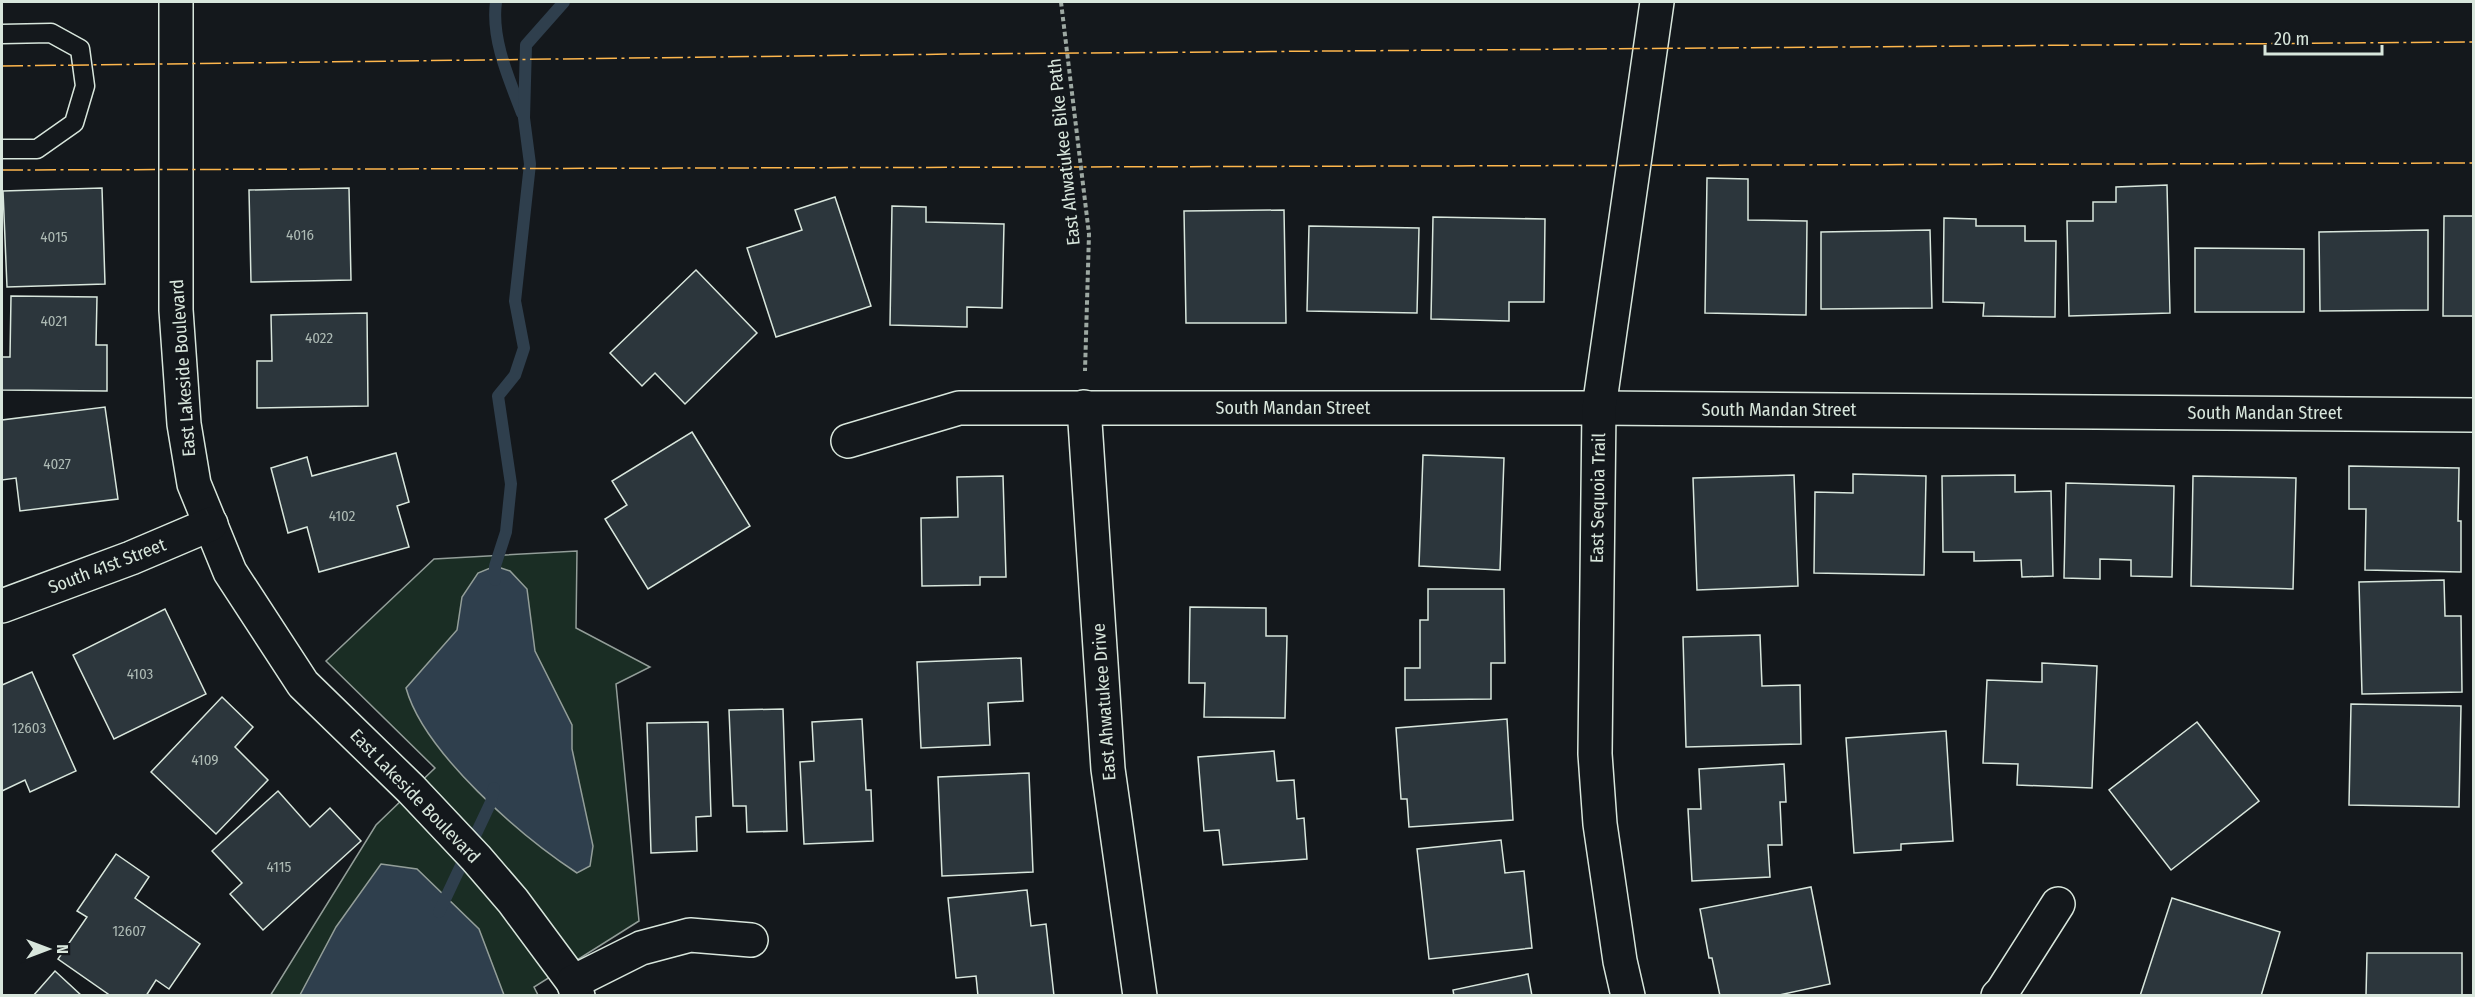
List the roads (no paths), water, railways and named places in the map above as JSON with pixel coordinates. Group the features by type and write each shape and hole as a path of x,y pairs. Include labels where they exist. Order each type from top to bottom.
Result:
{"street":[{"name":"East Lakeside Boulevard","path":"177,2 176,310 184,424 194,484 230,572 303,684 411,789 476,858 513,901 575,989"},
{"name":"East Sequoia Trail","path":"1628,996 1620,961 1600,824 1595,754 1599,408 1657,2"},
{"name":"East Ahwatukee Drive","path":"1084,407 1108,769 1140,996"},
{"name":"South Mandan Street","path":"848,441 959,408 1599,408 2474,415"},
{"name":"South 41st Street","path":"2,606 131,558 211,524"},
{"path":"1998,996 2058,904"},
{"path":"575,989 641,948 690,935 751,940"}],"lane":[{"path":"2,34 51,33 80,49 85,86 74,123 37,148 2,149"}],"water":[{"path":"495,566 510,571 527,589 535,651 572,725 572,749 593,846 590,866 577,873 503,816 454,766 416,713 406,688 457,630 462,597 478,573"},
{"path":"381,864 417,869 479,929 504,995 300,995 336,927"}],"waterway":[{"path":"496,2 495,16 499,44 522,113"},
{"path":"495,580 495,566 506,532 511,484 498,396 515,375 524,348 515,301 530,164 524,118 526,45 564,2"},
{"path":"439,912 491,802 494,788"}]}
